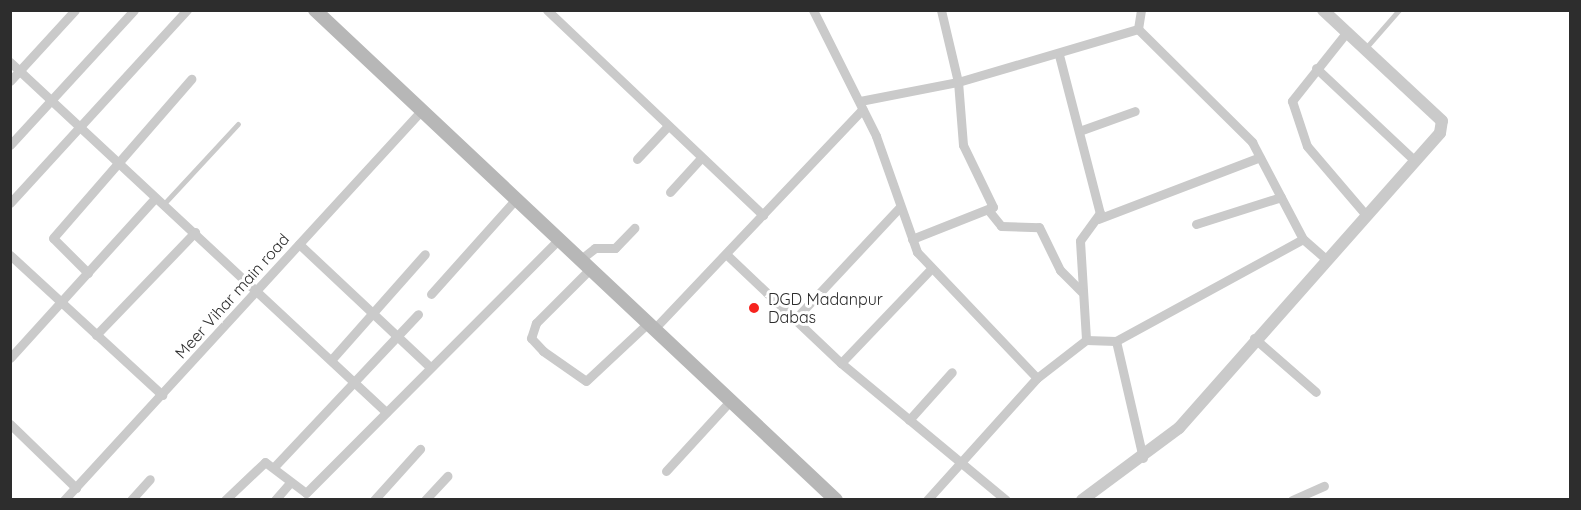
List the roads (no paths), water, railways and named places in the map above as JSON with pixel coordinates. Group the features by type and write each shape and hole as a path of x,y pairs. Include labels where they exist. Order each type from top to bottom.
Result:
{"main road":[{"path":"315,10 836,500"}],"street":[{"path":"10,81 75,10"},
{"path":"10,145 134,10"},
{"path":"10,203 187,10"},
{"path":"547,10 763,215"},
{"path":"813,10 862,105 912,239 930,270 1037,378"},
{"path":"941,10 958,82 963,145 992,202 989,211"},
{"path":"1138,29 1142,10"},
{"path":"1082,500 1143,458 1179,428 1254,338 1413,159 1440,133 1442,121 1323,10"},
{"path":"634,228 615,248 595,248 586,264 536,323 531,338 543,351 586,381 651,326 727,255 862,105 1059,55 1138,29"},
{"path":"1138,29 1252,142 1304,239 1325,258"},
{"path":"1346,33 1292,96 1304,142 1365,214"},
{"path":"1059,55 1082,130 1098,219"},
{"path":"10,62 115,163 258,288 386,412"},
{"path":"1316,68 1413,159"},
{"path":"88,273 53,238 115,163 191,79"},
{"name":"Meer Vihar main road","path":"64,500 422,111"},
{"path":"1082,130 1135,111"},
{"path":"637,159 668,126"},
{"path":"1086,340 1080,291 1082,231 1098,219 1260,157"},
{"path":"670,192 701,158"},
{"path":"1196,224 1281,197"},
{"path":"431,294 516,200"},
{"path":"10,358 88,273 159,202"},
{"path":"796,318 900,207"},
{"path":"912,239 989,211"},
{"path":"989,211 1001,226 1039,227 1060,270 1080,291"},
{"path":"96,335 195,232"},
{"path":"225,500 259,463 274,467 290,483 306,493 429,366 559,239"},
{"path":"927,500 1037,378 1086,340 1116,341 1304,239"},
{"path":"299,244 429,366"},
{"path":"332,359 425,254"},
{"path":"727,255 841,363 1006,500"},
{"path":"13,261 62,302 162,395"},
{"path":"841,363 930,270"},
{"path":"274,467 399,338 418,314"},
{"path":"1254,338 1316,392"},
{"path":"1116,341 1143,458"},
{"path":"909,420 952,372"},
{"path":"666,471 730,400"},
{"path":"10,424 76,488"},
{"path":"374,500 420,449"},
{"path":"425,500 447,476"},
{"path":"131,500 150,479"},
{"path":"275,500 290,483"},
{"path":"1292,500 1324,486"}],"lane":[{"path":"1365,50 1399,10"},
{"path":"159,202 238,124"}],"place":[{"name":"DGD Madanpur Dabas","path":"754,308"}]}
